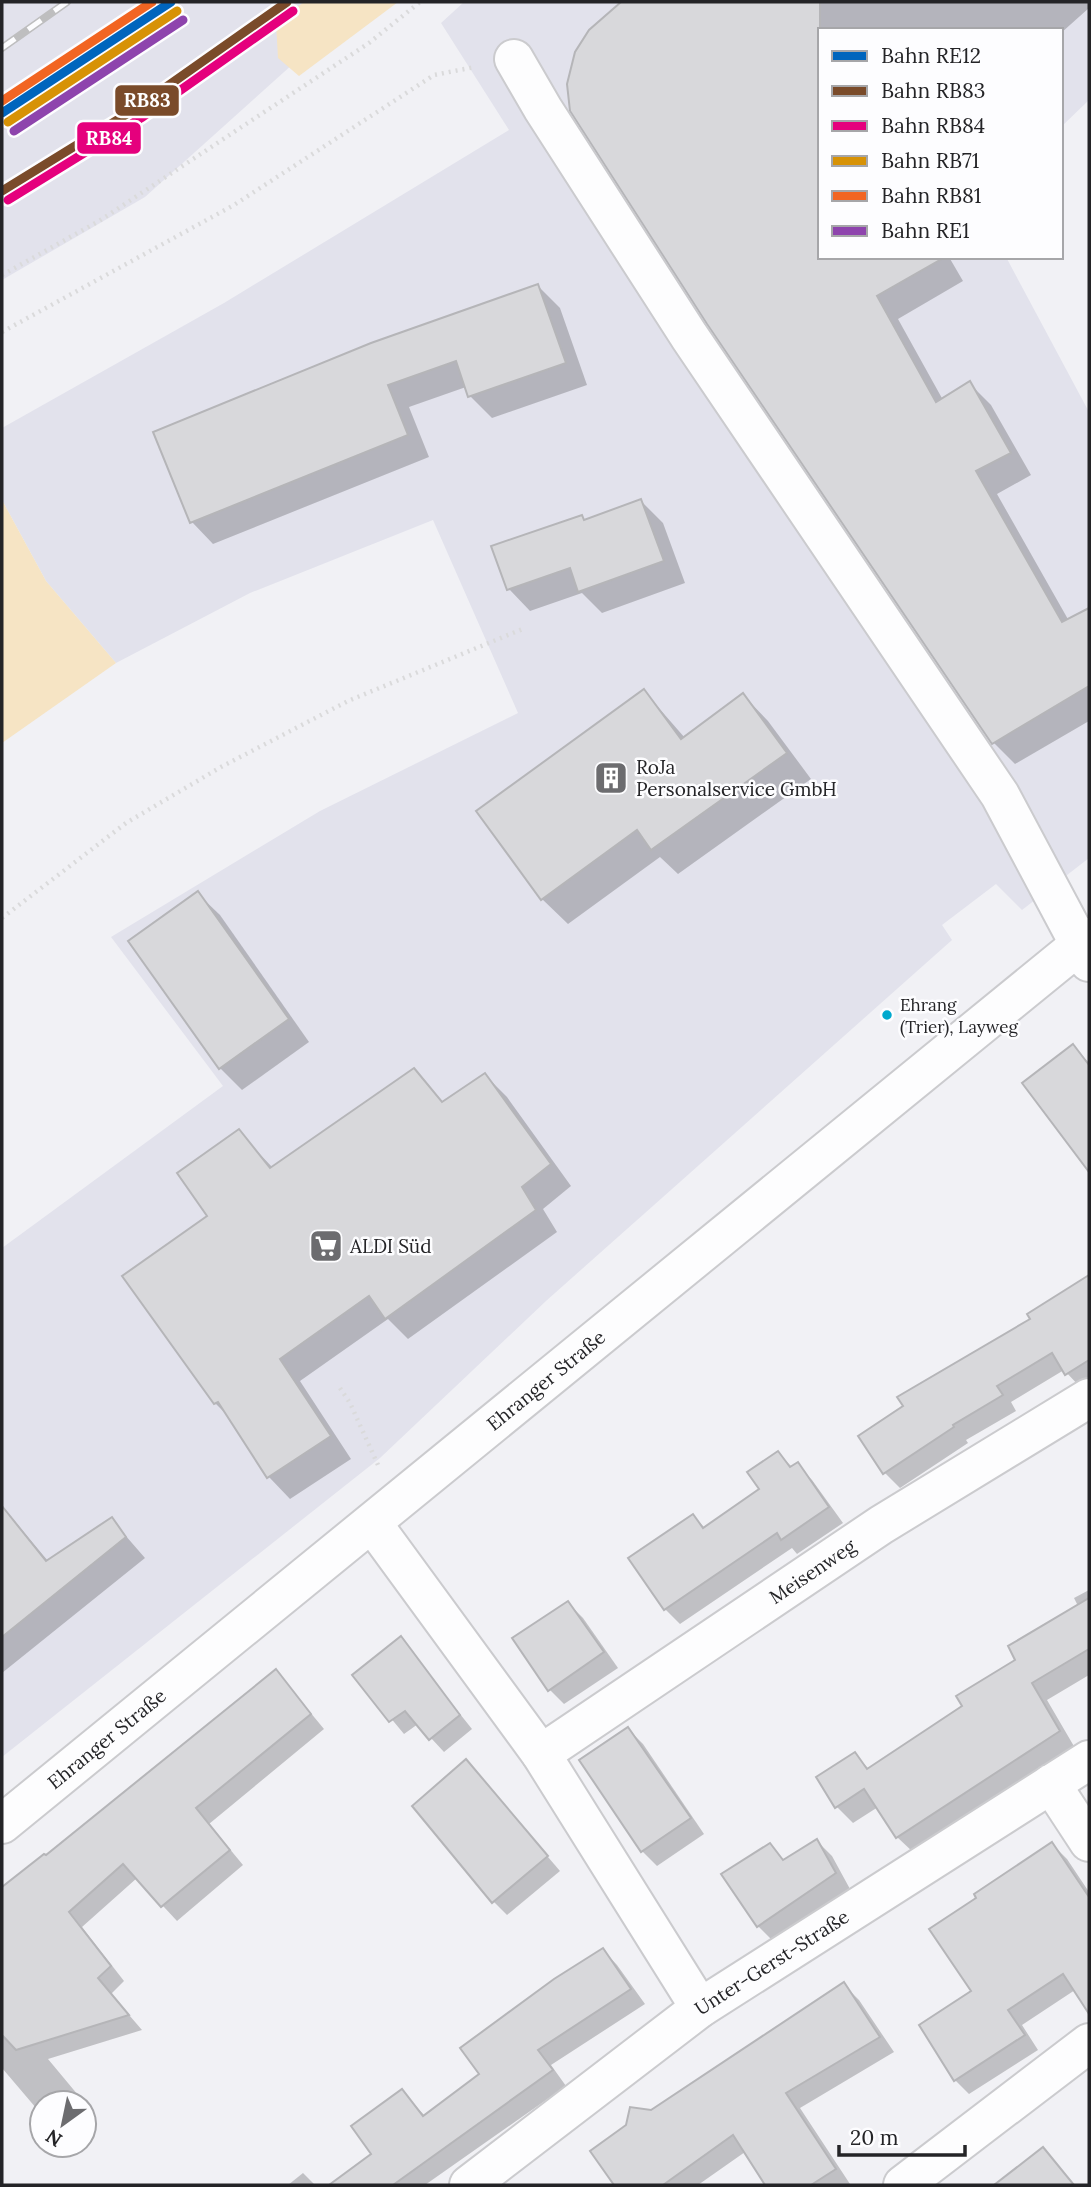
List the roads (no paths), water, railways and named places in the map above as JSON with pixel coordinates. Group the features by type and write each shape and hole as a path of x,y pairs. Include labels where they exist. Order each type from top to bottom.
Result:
{"street":[{"path":"513,59 542,109 696,347 1000,795 1086,948"},
{"name":"Ehranger Straße","path":"2,1824 1086,948"},
{"name":"Meisenweg","path":"541,1754 881,1525 1089,1398"},
{"path":"384,1514 541,1754 699,2008"},
{"name":"Unter-Gerst-Straße","path":"469,2185 699,2008 1089,1760"},
{"path":"1051,1784 1089,1842"},
{"path":"903,2185 1089,2043"}],"railway":[{"path":"2,48 67,2"}],"rail line":[{"name":"RB81","path":"2,101 152,2"},
{"name":"RE12","path":"2,113 171,2"},
{"name":"RB83","path":"2,191 135,109 287,2"},
{"name":"RB71","path":"8,122 177,11"},
{"name":"RB84","path":"8,200 141,118 293,11"},
{"name":"RE1","path":"14,131 183,20"}],"place":[{"name":"RoJa Personalservice GmbH","path":"611,778"},
{"name":"Ehrang (Trier), Layweg","path":"887,1015"},
{"name":"ALDI Süd","path":"326,1246"}]}
